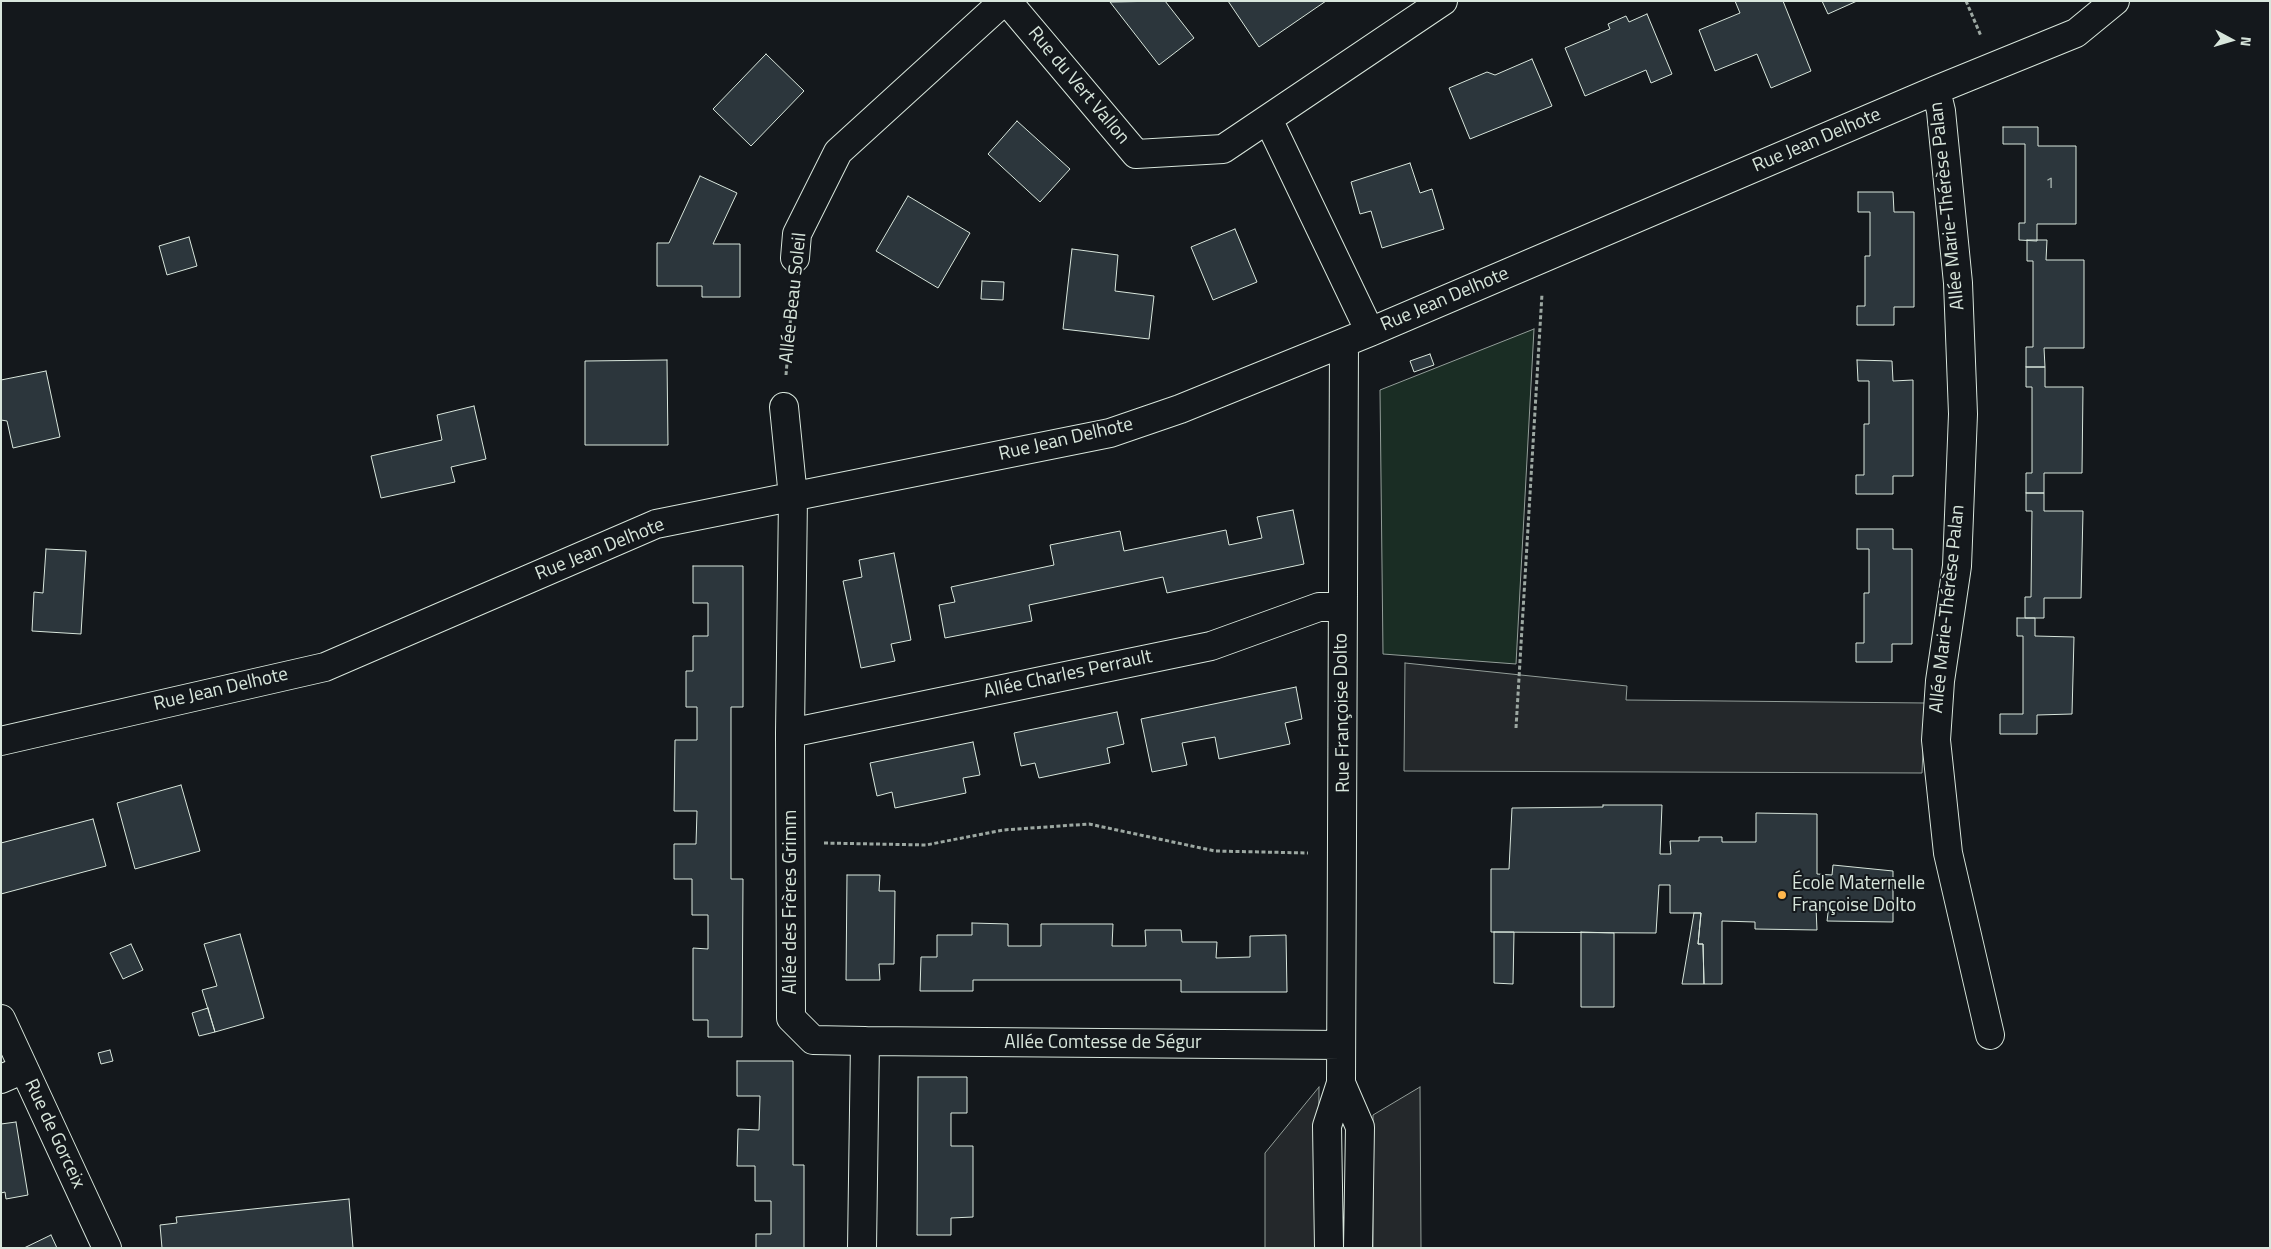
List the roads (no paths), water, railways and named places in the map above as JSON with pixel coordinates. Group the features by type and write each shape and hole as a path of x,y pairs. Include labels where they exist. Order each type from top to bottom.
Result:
{"street":[{"name":"Rue du Vert Vallon","path":"1005,1 1136,154 1223,148 1443,1"},
{"name":"Allée Beau Soleil","path":"795,258 797,234 838,152 1005,1"},
{"name":"Rue Jean Delhote","path":"1,741 325,667 656,524 1110,433 1180,409 1344,343 1936,90 2076,33 2116,1"},
{"name":"Allée Marie-Thérèse Palan","path":"1936,90 1941,110 1958,283 1962,414 1956,566 1940,681 1936,740 1948,852 1990,1035"},
{"path":"1268,119 1370,332"},
{"name":"Rue Françoise Dolto","path":"1329,1248 1327,1126 1342,1083 1344,854 1341,607 1344,343"},
{"path":"784,407 793,497"},
{"name":"Allée des Frères Grimm","path":"793,497 790,732 791,1018 813,1040 864,1042"},
{"name":"Allée Charles Perrault","path":"790,732 1211,646 1319,607 1341,607"},
{"name":"Rue de Gorceix","path":"1,1019 13,1074 107,1248"},
{"path":"862,1248 864,1042"},
{"name":"Allée Comtesse de Ségur","path":"864,1042 1341,1045"},
{"name":"Rue Françoise Dolto","path":"1342,1083 1360,1127 1358,1248"}],"place":[{"name":"École Maternelle Françoise Dolto","path":"1782,895"}]}
